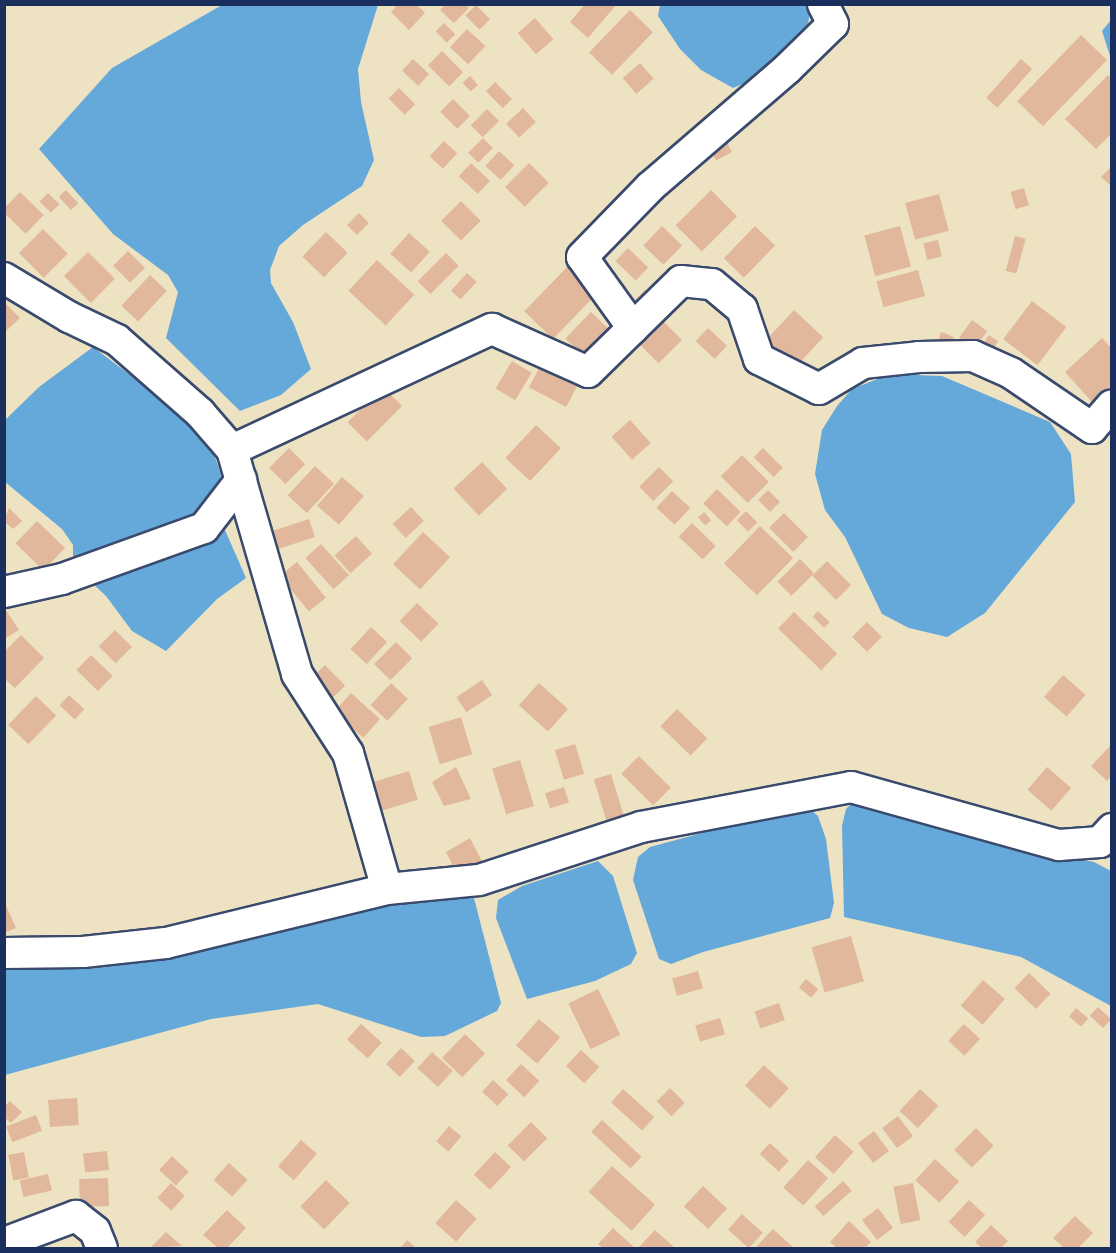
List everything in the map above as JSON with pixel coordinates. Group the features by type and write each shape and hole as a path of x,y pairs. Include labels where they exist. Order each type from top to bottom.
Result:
{"street":[{"path":"633,328 582,257 650,187 787,69 833,24 823,4"},
{"path":"4,278 69,317 117,340 200,413 232,450 297,674 348,753 387,890"},
{"path":"232,450 492,329 588,372 681,281 712,284 742,309 759,359 819,389 863,363 919,357 973,357 1011,373 1092,428 1112,405"},
{"path":"4,592 62,579 204,528 241,480"},
{"path":"4,953 82,952 166,943 387,890 480,880 641,826 851,787 1059,845 1108,840"},
{"path":"4,1243 76,1216 95,1231 102,1248"}],"water":[{"path":"811,4 807,31 758,78 733,88 701,70 680,49 658,16 660,5"},
{"path":"222,5 378,5 358,69 361,102 374,160 362,186 303,225 279,246 270,270 271,283 293,322 311,369 281,395 240,411 166,338 178,292 168,275 113,234 39,149 112,68"},
{"path":"1111,20 1111,59 1102,31"},
{"path":"93,347 170,405 213,452 221,474 218,514 246,578 217,599 166,651 132,631 106,596 73,565 73,545 62,529 5,482 5,420 39,387"},
{"path":"890,374 942,376 1050,422 1071,454 1075,502 985,613 947,637 909,628 882,614 845,537 825,510 815,474 822,430 837,406 852,389"},
{"path":"855,800 1008,845 1094,862 1111,871 1111,1006 1021,957 844,917 842,826 846,809"},
{"path":"812,811 818,816 826,839 834,903 830,918 703,952 671,964 659,959 633,880 638,857 650,847 780,812"},
{"path":"598,861 613,876 637,953 631,964 595,981 527,999 496,918 498,900 522,886"},
{"path":"463,892 474,898 501,1003 497,1011 445,1036 421,1037 318,1004 211,1019 5,1075 4,965"}],"building":[{"path":"398,4 416,4 425,13 409,30 391,12"},
{"path":"585,4 617,4 588,38 570,22"},
{"path":"445,5 466,5 469,8 454,23 440,10"},
{"path":"476,5 490,19 480,30 465,16"},
{"path":"630,10 653,32 612,75 589,52"},
{"path":"535,18 553,39 536,54 518,33"},
{"path":"444,23 455,34 447,43 436,31"},
{"path":"467,29 485,46 468,64 450,47"},
{"path":"1081,35 1107,60 1043,126 1017,101"},
{"path":"442,51 463,72 449,86 428,65"},
{"path":"413,59 429,74 418,86 402,71"},
{"path":"1021,59 1032,69 997,108 986,98"},
{"path":"640,63 654,79 636,94 623,78"},
{"path":"1108,75 1112,79 1112,133 1096,149 1065,119"},
{"path":"470,76 478,85 471,92 463,83"},
{"path":"495,82 512,99 503,108 486,91"},
{"path":"399,88 415,104 405,115 388,99"},
{"path":"453,99 470,116 457,129 440,112"},
{"path":"523,108 536,122 519,138 506,124"},
{"path":"487,109 499,121 483,137 471,125"},
{"path":"724,137 732,152 716,160 708,145"},
{"path":"483,138 493,148 478,163 468,153"},
{"path":"444,141 457,153 443,169 430,156"},
{"path":"499,151 514,165 501,180 485,166"},
{"path":"471,163 490,181 478,194 459,176"},
{"path":"529,163 549,183 525,207 505,187"},
{"path":"1112,166 1112,187 1101,177"},
{"path":"1024,188 1029,205 1016,209 1011,192"},
{"path":"66,190 78,203 71,210 59,197"},
{"path":"711,190 737,216 702,252 676,225"},
{"path":"20,192 44,215 26,234 4,213 4,209"},
{"path":"48,193 59,204 51,213 40,201"},
{"path":"939,194 949,231 915,240 905,203"},
{"path":"461,201 481,221 461,241 441,221"},
{"path":"359,213 369,223 357,235 347,225"},
{"path":"662,226 682,245 663,265 643,245"},
{"path":"755,226 775,245 744,278 724,258"},
{"path":"900,226 911,267 875,276 864,236"},
{"path":"43,229 68,254 44,278 19,253"},
{"path":"326,232 348,253 324,277 302,256"},
{"path":"409,233 430,252 411,273 390,254"},
{"path":"1015,236 1026,239 1016,274 1006,271"},
{"path":"938,240 942,257 927,260 923,243"},
{"path":"628,248 648,267 636,280 615,261"},
{"path":"128,251 145,268 130,283 113,266"},
{"path":"88,252 115,279 91,303 64,276"},
{"path":"446,253 459,266 430,294 418,281"},
{"path":"377,260 414,295 386,325 348,291"},
{"path":"568,266 597,294 553,339 524,311"},
{"path":"918,270 925,296 883,307 876,281"},
{"path":"467,273 477,282 461,300 451,291"},
{"path":"150,275 167,291 138,321 121,306"},
{"path":"645,290 654,299 639,314 630,305"},
{"path":"1032,301 1066,327 1037,365 1003,339"},
{"path":"4,302 20,318 4,333"},
{"path":"794,310 823,337 795,368 765,341"},
{"path":"591,312 614,334 588,361 565,339"},
{"path":"660,318 682,340 659,363 637,341"},
{"path":"972,320 987,331 974,349 959,338"},
{"path":"708,328 727,346 715,359 696,341"},
{"path":"941,332 954,337 950,346 938,342"},
{"path":"989,335 998,341 990,353 981,347"},
{"path":"1102,338 1112,349 1112,385 1092,402 1065,372"},
{"path":"544,359 581,379 566,407 529,387"},
{"path":"512,361 532,373 515,400 496,388"},
{"path":"383,387 402,406 367,441 348,422"},
{"path":"630,420 651,443 632,460 611,437"},
{"path":"536,425 561,448 530,481 505,458"},
{"path":"289,448 305,464 285,484 269,468"},
{"path":"763,448 783,468 774,477 754,457"},
{"path":"742,455 769,482 748,503 721,476"},
{"path":"482,462 507,489 479,516 453,489"},
{"path":"315,466 334,484 307,513 288,495"},
{"path":"659,467 673,481 653,501 639,487"},
{"path":"342,477 364,496 339,525 317,506"},
{"path":"717,489 741,512 727,526 703,503"},
{"path":"768,490 780,502 770,512 758,500"},
{"path":"672,491 690,508 675,525 656,508"},
{"path":"411,507 424,521 406,538 393,524"},
{"path":"9,508 22,521 13,529 4,521"},
{"path":"746,511 757,522 748,532 737,520"},
{"path":"704,512 711,520 705,526 698,517"},
{"path":"784,513 808,537 793,552 769,528"},
{"path":"309,519 315,537 275,550 269,532"},
{"path":"37,521 65,548 44,570 15,543"},
{"path":"692,523 716,546 703,560 679,537"},
{"path":"760,526 793,558 757,595 724,563"},
{"path":"423,532 450,557 420,589 393,564"},
{"path":"356,536 372,554 351,573 334,555"},
{"path":"321,544 349,575 333,589 305,558"},
{"path":"800,559 814,573 792,596 777,582"},
{"path":"827,561 851,585 836,600 812,576"},
{"path":"297,562 326,598 309,612 280,576"},
{"path":"417,603 439,624 421,642 400,621"},
{"path":"4,607 19,630 4,639"},
{"path":"818,611 830,622 824,628 813,617"},
{"path":"794,612 837,654 821,670 778,629"},
{"path":"867,622 882,637 867,652 852,637"},
{"path":"371,627 387,642 367,664 351,649"},
{"path":"115,630 132,647 116,663 99,646"},
{"path":"21,635 44,658 15,688 4,678 4,652"},
{"path":"396,642 412,658 390,680 374,664"},
{"path":"91,655 113,676 98,691 76,670"},
{"path":"325,665 345,686 328,703 308,682"},
{"path":"1063,675 1086,695 1067,717 1044,697"},
{"path":"482,680 492,695 466,712 456,697"},
{"path":"391,683 408,699 387,721 371,705"},
{"path":"539,683 568,709 548,731 519,705"},
{"path":"351,693 380,719 363,738 334,712"},
{"path":"69,695 84,709 75,720 59,705"},
{"path":"36,696 56,715 28,744 8,725"},
{"path":"677,709 707,738 691,755 660,726"},
{"path":"461,717 472,754 440,764 428,727"},
{"path":"575,744 584,774 564,780 555,750"},
{"path":"1112,744 1112,776 1107,781 1091,766"},
{"path":"639,756 671,788 653,805 621,774"},
{"path":"520,760 534,806 506,814 492,768"},
{"path":"456,767 471,799 444,806 432,782"},
{"path":"1047,767 1071,788 1051,811 1027,790"},
{"path":"409,771 418,800 379,812 370,783"},
{"path":"611,774 624,817 607,822 594,779"},
{"path":"564,787 569,802 550,808 545,793"},
{"path":"470,838 486,869 458,876 446,852"},
{"path":"4,901 16,928 4,933"},
{"path":"851,936 864,981 825,992 812,947"},
{"path":"698,971 703,988 677,996 672,978"},
{"path":"1029,973 1051,994 1036,1009 1014,988"},
{"path":"806,979 818,989 811,998 799,987"},
{"path":"983,980 1005,999 983,1025 961,1006"},
{"path":"598,989 620,1035 591,1049 568,1003"},
{"path":"779,1003 785,1020 760,1028 754,1011"},
{"path":"1098,1007 1111,1019 1103,1028 1090,1016"},
{"path":"1076,1008 1088,1018 1081,1027 1069,1016"},
{"path":"720,1018 725,1034 700,1042 695,1026"},
{"path":"539,1019 560,1037 537,1064 516,1045"},
{"path":"361,1024 382,1043 368,1058 347,1040"},
{"path":"964,1024 980,1039 964,1056 948,1041"},
{"path":"465,1034 485,1053 462,1077 442,1058"},
{"path":"401,1048 415,1061 400,1077 386,1064"},
{"path":"581,1050 599,1067 584,1083 566,1066"},
{"path":"432,1052 453,1071 438,1087 417,1068"},
{"path":"521,1064 539,1081 524,1097 506,1080"},
{"path":"764,1065 789,1088 770,1109 745,1085"},
{"path":"493,1080 508,1094 497,1106 482,1092"},
{"path":"670,1088 685,1103 671,1116 657,1101"},
{"path":"623,1089 654,1117 642,1130 611,1102"},
{"path":"920,1089 938,1106 918,1128 900,1111"},
{"path":"77,1098 79,1125 50,1127 48,1100"},
{"path":"10,1101 22,1112 11,1123 4,1117 4,1107"},
{"path":"36,1115 42,1131 12,1142 6,1126"},
{"path":"898,1116 913,1136 897,1148 882,1128"},
{"path":"602,1120 641,1157 631,1169 591,1132"},
{"path":"531,1122 547,1138 524,1162 508,1145"},
{"path":"449,1126 461,1136 448,1152 436,1141"},
{"path":"976,1128 994,1146 972,1168 954,1150"},
{"path":"874,1131 889,1151 873,1163 858,1143"},
{"path":"835,1135 854,1152 834,1174 815,1157"},
{"path":"301,1140 317,1154 294,1180 278,1166"},
{"path":"770,1143 789,1161 779,1172 760,1154"},
{"path":"107,1151 109,1170 85,1172 83,1154"},
{"path":"24,1152 29,1178 13,1181 8,1155"},
{"path":"495,1152 511,1167 490,1190 474,1175"},
{"path":"172,1156 189,1172 176,1186 159,1170"},
{"path":"935,1159 959,1182 939,1203 915,1180"},
{"path":"808,1160 828,1178 803,1206 783,1187"},
{"path":"229,1163 248,1180 232,1197 214,1180"},
{"path":"612,1166 655,1205 632,1231 589,1192"},
{"path":"48,1174 52,1191 24,1197 20,1181"},
{"path":"108,1178 109,1206 80,1207 79,1179"},
{"path":"326,1180 350,1203 324,1230 300,1207"},
{"path":"843,1181 852,1191 823,1216 815,1206"},
{"path":"171,1183 185,1196 171,1211 157,1198"},
{"path":"913,1183 920,1220 901,1224 893,1187"},
{"path":"703,1186 727,1209 708,1229 684,1206"},
{"path":"456,1200 477,1219 456,1242 435,1223"},
{"path":"969,1200 985,1215 965,1237 949,1222"},
{"path":"878,1208 893,1228 877,1240 862,1220"},
{"path":"227,1210 246,1228 227,1248 218,1248 203,1235"},
{"path":"742,1214 763,1233 748,1248 728,1230"},
{"path":"1075,1216 1093,1233 1078,1248 1064,1248 1053,1238"},
{"path":"849,1221 871,1242 865,1248 837,1248 830,1242"},
{"path":"991,1225 1008,1241 1001,1248 982,1248 975,1242"},
{"path":"613,1228 635,1248 603,1248 598,1244"},
{"path":"773,1229 794,1248 755,1248"},
{"path":"655,1230 675,1248 638,1248"},
{"path":"166,1232 182,1246 150,1248"},
{"path":"407,1240 416,1248 400,1248"}]}
